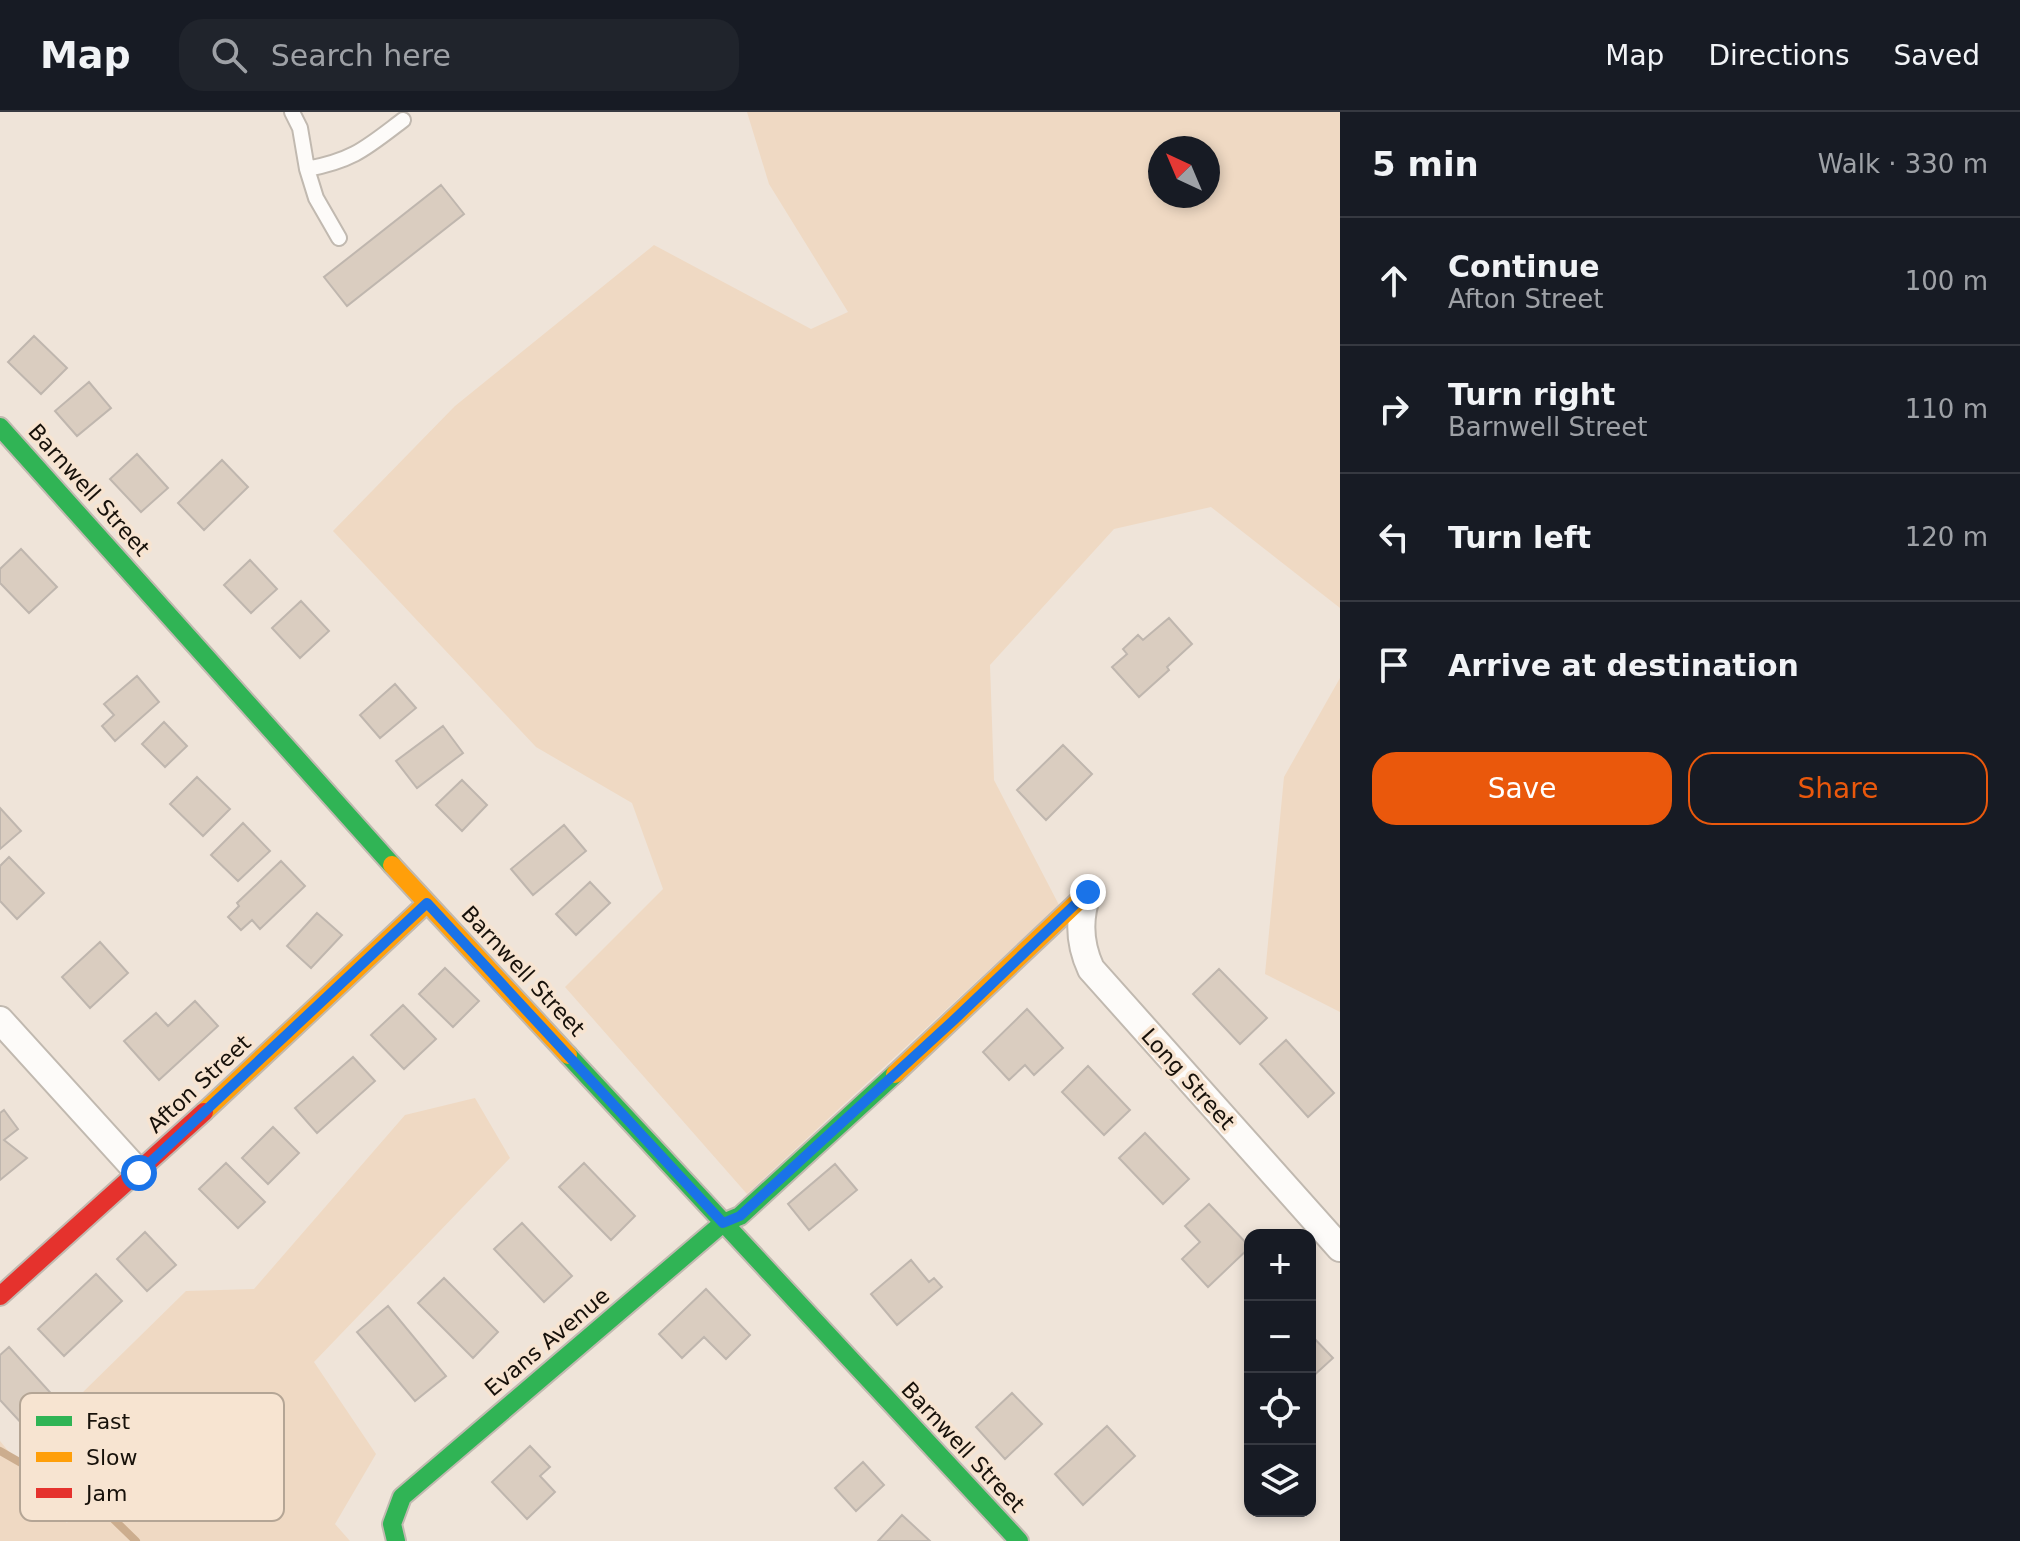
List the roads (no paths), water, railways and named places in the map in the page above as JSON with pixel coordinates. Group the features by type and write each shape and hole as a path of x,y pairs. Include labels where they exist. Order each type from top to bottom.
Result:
{"street":[{"name":"Barnwell Street","path":"0,427 427,903 1019,1541"},
{"name":"Evans Avenue","path":"396,1541 392,1536 393,1514 402,1497 723,1223 740,1216 1088,892"},
{"name":"Long Street","path":"1088,892 1081,909 1081,932 1082,950 1091,969 1340,1248"},
{"name":"Afton Street","path":"0,1296 139,1173 427,903"},
{"path":"0,1020 139,1173"}],"lane":[{"path":"292,112 303,139 307,169 316,198 339,238"},
{"path":"307,169 335,164 355,156 403,120"}],"waterway":[{"path":"0,1451 20,1462"},
{"path":"115,1521 136,1541"}]}
